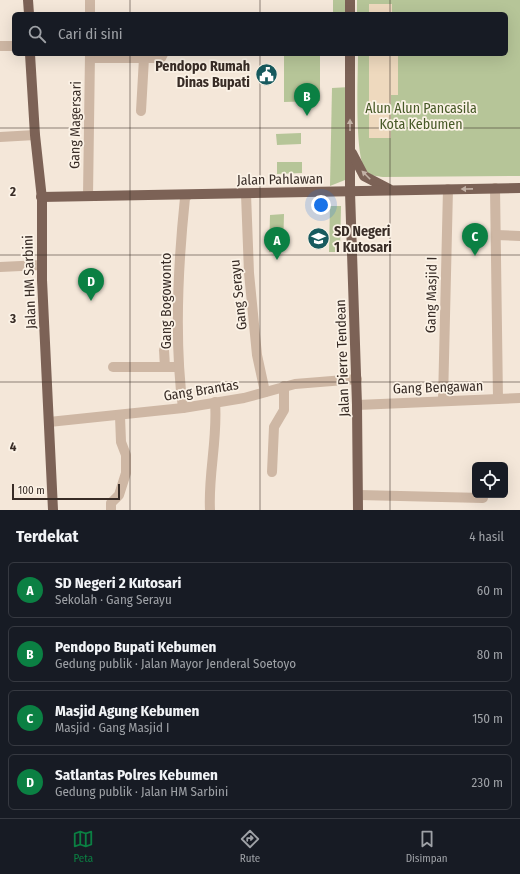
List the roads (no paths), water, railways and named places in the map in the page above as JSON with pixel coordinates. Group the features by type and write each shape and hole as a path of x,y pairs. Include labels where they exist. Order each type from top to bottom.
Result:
{"main road":[{"path":"28,0 29,12"},
{"path":"350,0 350,12"},
{"name":"Jalan HM Sarbini","path":"30,56 35,135 42,197 42,266 53,510"},
{"name":"Jalan Pierre Tendean","path":"350,56 350,192 352,206 357,379 358,510"},
{"path":"350,149 364,176 392,191"},
{"path":"333,192 350,178"},
{"name":"Jalan Pahlawan","path":"42,197 187,196 520,188"},
{"path":"352,206 366,191"}],"street":[{"path":"90,0 90,12"},
{"path":"0,46 12,46"},
{"path":"90,56 162,58 162,56"},
{"name":"Gang Magersari","path":"88,196 90,56"},
{"path":"141,111 144,58"},
{"path":"0,137 35,135"},
{"path":"495,188 498,399"},
{"name":"Gang Masjid I","path":"443,401 448,189"},
{"name":"Gang Serayu","path":"246,194 249,273 258,355 265,392"},
{"name":"Gang Bogowonto","path":"183,408 180,367 179,255 185,198 187,196"},
{"path":"496,235 520,236"},
{"path":"0,268 42,266"},
{"path":"164,350 165,367"},
{"path":"113,367 180,367"},
{"name":"Gang Brantas","path":"49,422 120,416 183,408 244,398 284,386 317,381 357,379"},
{"path":"272,472 274,427 284,410 284,386"},
{"name":"Gang Bengawan","path":"357,405 520,398"},
{"path":"210,510 210,485 216,417 215,402"},
{"path":"110,510 111,503 119,495 126,473 126,454 121,442 120,416"},
{"path":"358,495 472,498"}],"place":[{"name":"Pendopo Rumah Dinas Bupati","path":"266,74"},
{"name":"Pendopo Bupati Kebumen","path":"307,116"},
{"name":"SD Negeri 1 Kutosari","path":"318,239"},
{"name":"Masjid Agung Kebumen","path":"475,256"},
{"name":"SD Negeri 2 Kutosari","path":"277,260"},
{"name":"Satlantas Polres Kebumen","path":"91,301"}],"park label":[{"name":"Alun Alun Pancasila Kota Kebumen","path":"421,116"}]}
